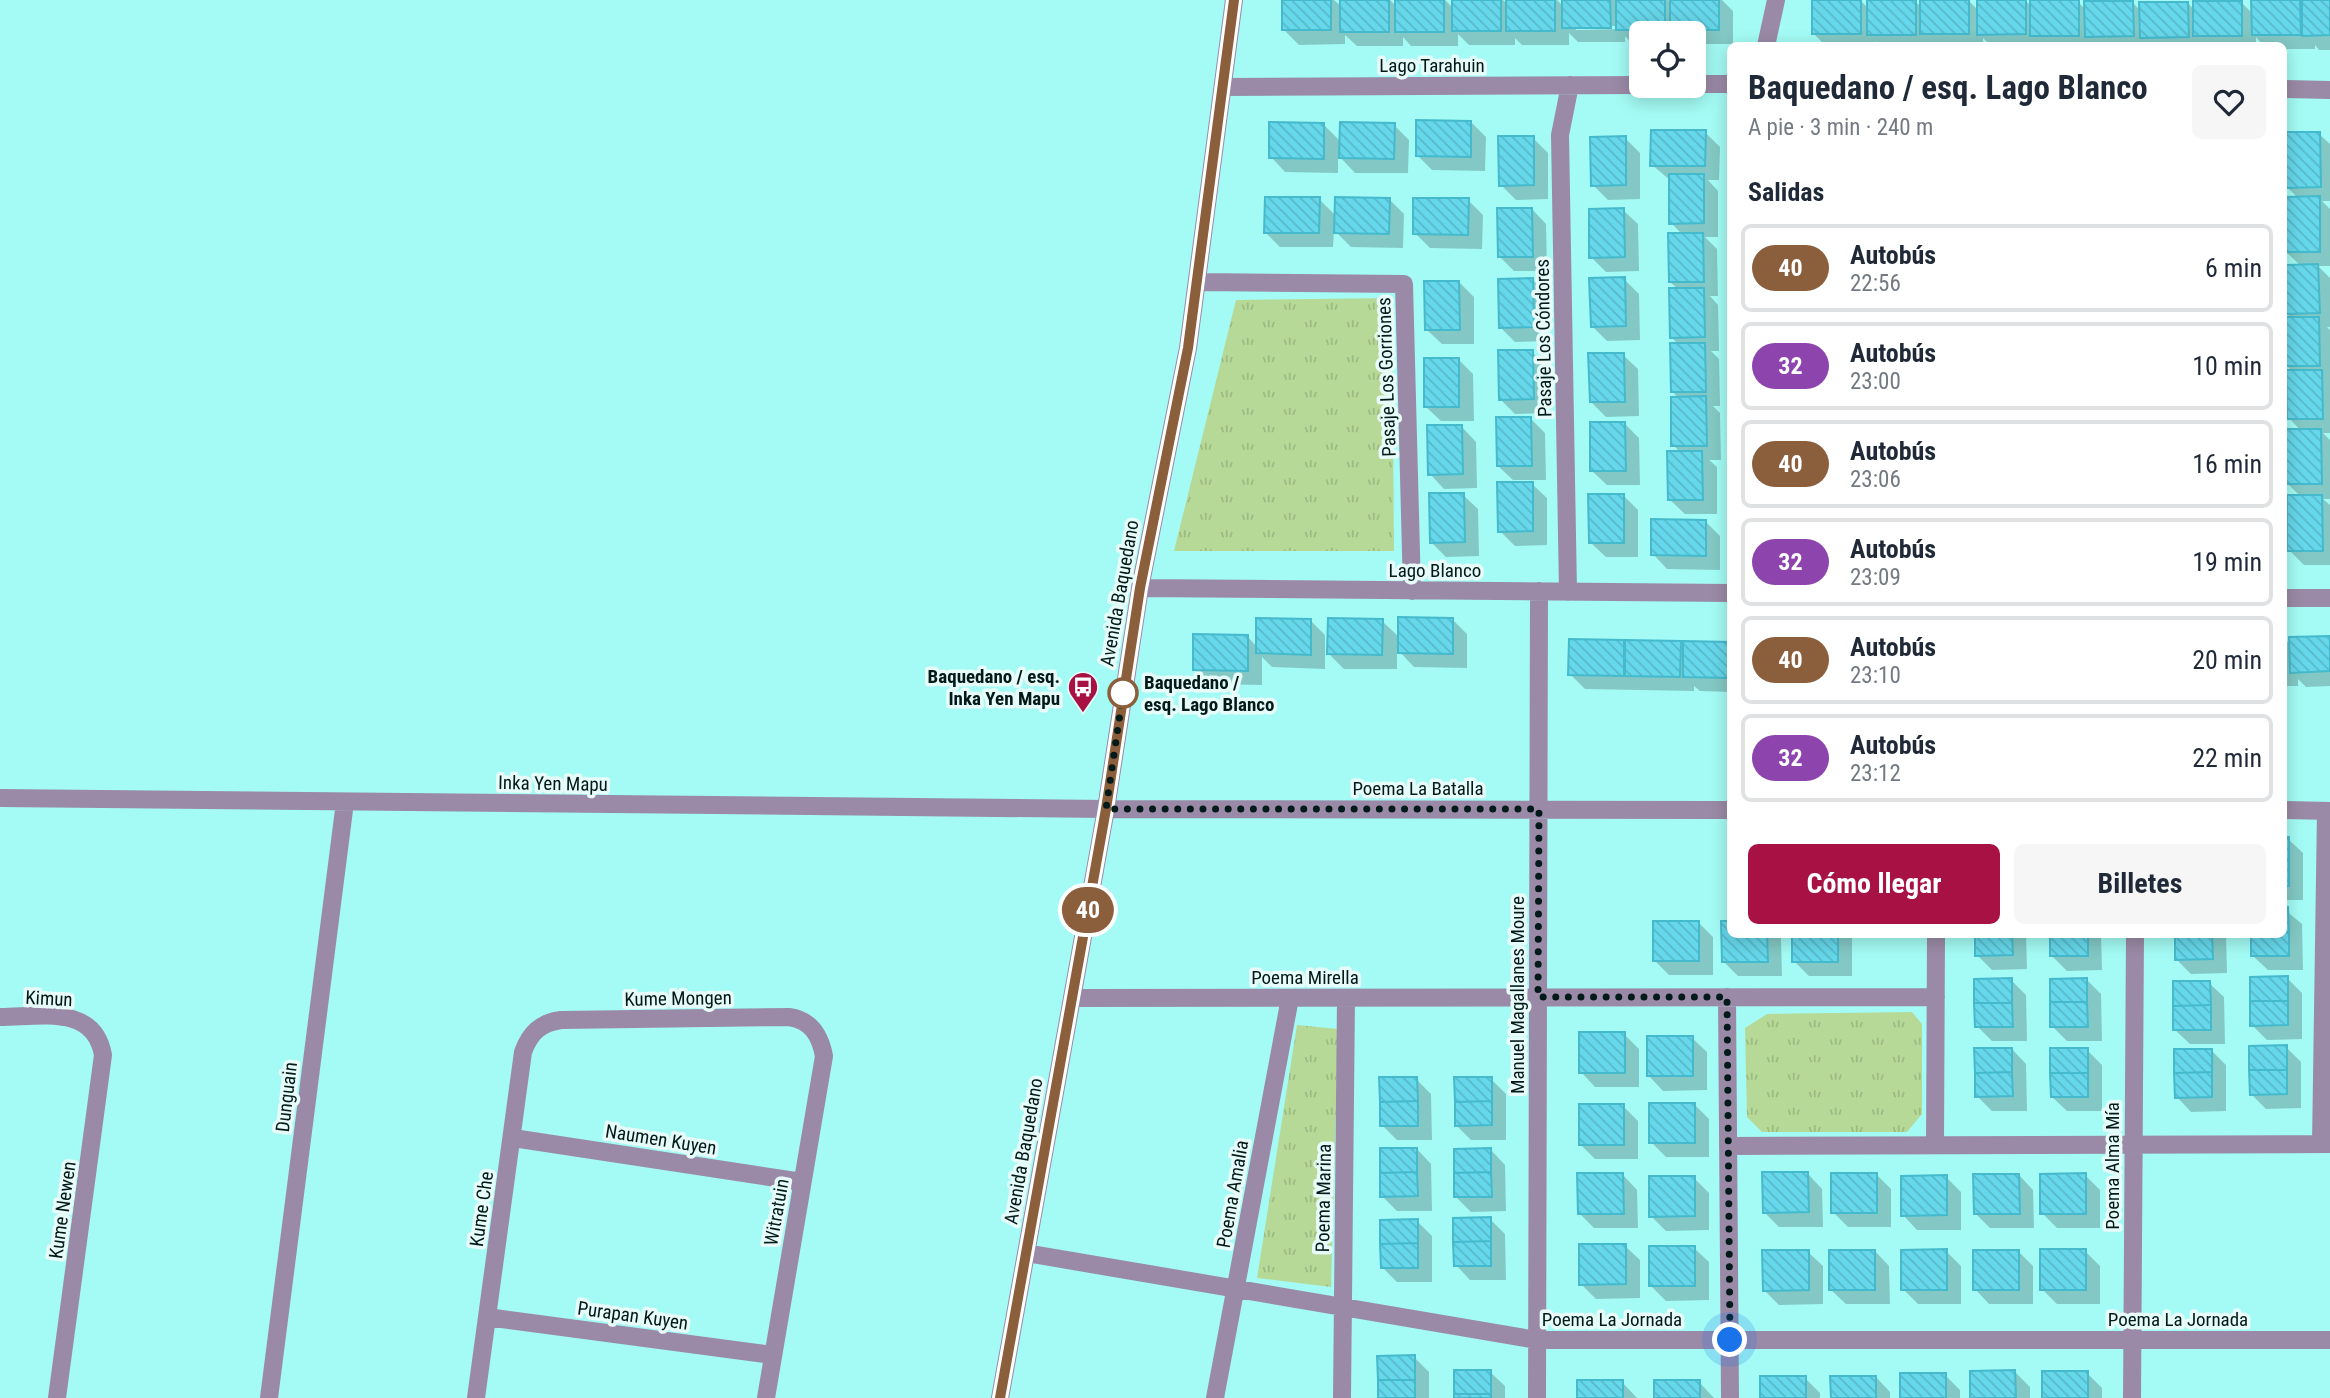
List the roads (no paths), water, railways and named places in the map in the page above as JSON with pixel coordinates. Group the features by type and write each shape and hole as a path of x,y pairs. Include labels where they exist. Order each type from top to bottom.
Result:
{"street":[{"name":"Avenida Baquedano","path":"1000,1398 1106,809 1140,588 1188,348 1234,0"},
{"path":"1767,42 1776,0"},
{"path":"1706,84 1727,84"},
{"name":"Pasaje Los Cóndores","path":"1568,592 1560,135 1570,85"},
{"name":"Lago Tarahuin","path":"1223,87 1629,85"},
{"path":"2287,89 2330,90"},
{"name":"Pasaje Los Gorriones","path":"1198,282 1404,284 1412,591"},
{"name":"Lago Blanco","path":"1140,588 1727,593"},
{"name":"Manuel Magallanes Moure","path":"1537,1398 1539,592"},
{"path":"2287,598 2330,598"},
{"name":"Inka Yen Mapu","path":"0,798 1106,809"},
{"name":"Dunguain","path":"269,1398 345,802"},
{"name":"Poema La Batalla","path":"1106,809 1727,810"},
{"path":"1728,1146 2325,1144 2328,811 2287,810"},
{"path":"1935,1145 1936,938"},
{"name":"Poema Alma Mía","path":"2132,1398 2135,938"},
{"name":"Poema Mirella","path":"1072,998 1936,996"},
{"path":"1727,997 1730,1398"},
{"name":"Poema Amalia","path":"1215,1398 1290,998"},
{"name":"Poema Marina","path":"1342,1398 1346,998"},
{"name":"Kimun","path":"0,1017 69,1018 93,1029"},
{"name":"Kume Mongen","path":"536,1029 561,1020 789,1017 805,1022 817,1033"},
{"name":"Kume Newen","path":"57,1398 103,1065 101,1045 93,1029"},
{"name":"Kume Che","path":"476,1398 523,1052 536,1029"},
{"name":"Witratuin","path":"766,1398 823,1065 824,1056 817,1033"},
{"name":"Naumen Kuyen","path":"513,1138 802,1182"},
{"name":"Poema La Jornada","path":"1027,1252 1537,1340 2330,1340"},
{"name":"Purapan Kuyen","path":"487,1317 772,1355"}],"place":[{"name":"Baquedano / esq. Lago Blanco","path":"1123,693"},
{"name":"Baquedano / esq. Inka Yen Mapu","path":"1083,714"}]}
